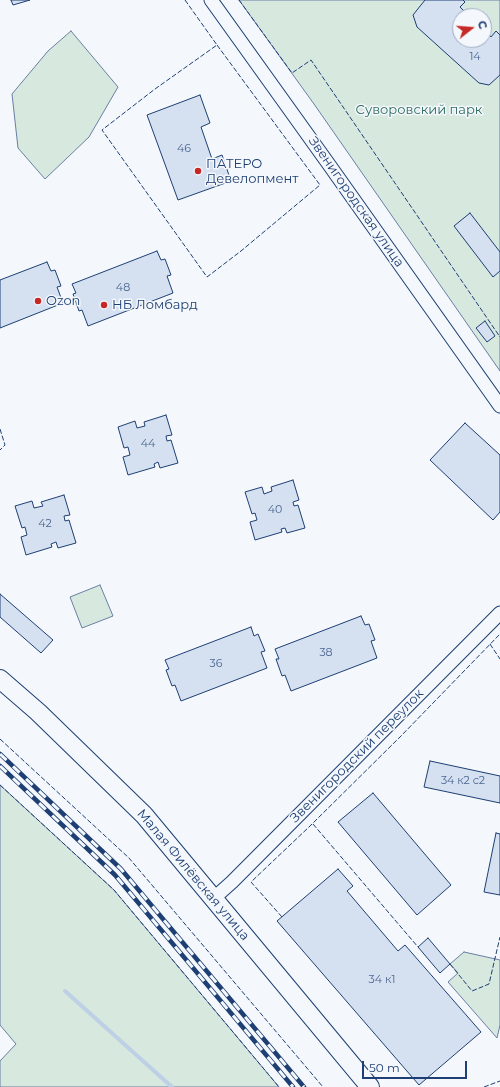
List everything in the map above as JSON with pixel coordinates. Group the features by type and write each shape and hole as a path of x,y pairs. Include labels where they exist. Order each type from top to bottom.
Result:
{"street":[{"name":"Звенигородская улица","path":"211,0 500,406"},
{"name":"Звенигородский переулок","path":"213,899 500,613"},
{"name":"Малая Филёвская улица","path":"0,679 38,712 144,815 370,1087"}],"green space":[{"name":"Суворовский парк","path":"239,0 500,0 500,371 314,104"},
{"path":"71,31 118,87 89,137 45,179 18,148 12,94 48,51"},
{"path":"100,585 113,616 82,628 70,597"},
{"path":"0,785 114,890 279,1087 0,1087 0,1061 16,1044 0,1025"},
{"path":"464,952 500,960 500,1025 497,1038 448,982 458,973 450,964"}],"building":[{"path":"11,0 30,0 13,5"},
{"path":"425,0 463,0 465,2 460,7 461,8 452,8 452,48 492,48 492,36 496,31 500,35 500,75 489,85 479,83 417,27 413,15"},
{"path":"200,95 210,123 201,127 212,159 222,155 231,181 178,200 147,115"},
{"path":"470,213 500,252 500,271 493,277 454,226"},
{"path":"157,251 161,260 165,259 171,275 167,276 173,293 88,326 82,310 79,311 73,294 76,293 72,284"},
{"path":"47,262 51,271 55,270 61,286 57,287 63,303 0,328 0,280"},
{"path":"485,321 495,336 487,342 476,328"},
{"path":"166,415 172,435 166,436 167,441 171,440 178,463 160,468 158,462 154,464 155,467 128,475 123,457 130,455 128,447 124,448 118,427 135,421 137,428 145,426 144,422"},
{"path":"465,423 500,455 500,512 493,520 430,460"},
{"path":"293,480 299,500 293,502 294,506 298,505 305,528 287,533 285,528 281,529 282,532 255,540 250,522 257,520 255,513 252,514 245,492 262,487 264,494 272,491 271,487"},
{"path":"64,495 70,515 64,516 65,521 69,520 76,543 58,548 56,542 51,544 52,547 26,555 21,537 27,535 25,527 22,528 15,506 32,501 34,508 43,506 41,502"},
{"path":"0,594 53,640 41,653 0,617"},
{"path":"361,616 365,625 369,624 375,640 371,641 377,658 291,691 285,675 282,676 276,659 279,659 275,649"},
{"path":"251,627 254,636 258,634 265,651 261,652 267,668 181,701 175,685 172,686 166,670 169,669 165,660"},
{"path":"430,761 500,776 500,803 424,787"},
{"path":"373,793 451,885 417,915 338,822"},
{"path":"496,833 500,834 500,895 484,892"},
{"path":"338,869 353,886 347,891 398,951 405,945 481,1032 419,1085 277,921"},
{"path":"428,938 450,964 440,973 418,947"}],"waterway":[{"path":"65,991 172,1087"}],"railway":[{"path":"0,754 121,869 304,1087"},
{"path":"0,766 115,875 293,1087"}],"fence":[{"path":"185,0 217,45"},
{"path":"239,0 292,73 311,60 500,337"},
{"path":"217,45 320,185 241,251 207,277 102,130 155,89 217,45"},
{"path":"0,429 5,445 0,450"},
{"path":"282,917 251,882 401,736 500,634"},
{"path":"490,644 500,659"},
{"path":"0,739 129,858 323,1087"},
{"path":"0,785 114,890 279,1087"},
{"path":"313,824 418,947"},
{"path":"450,964 472,991 489,984 500,937"},
{"path":"484,1087 500,1081"}],"place":[{"name":"ПАТЕРО Девелопмент","path":"198,171"},
{"name":"Ozon","path":"38,301"},
{"name":"НБ Ломбард","path":"104,305"}]}
